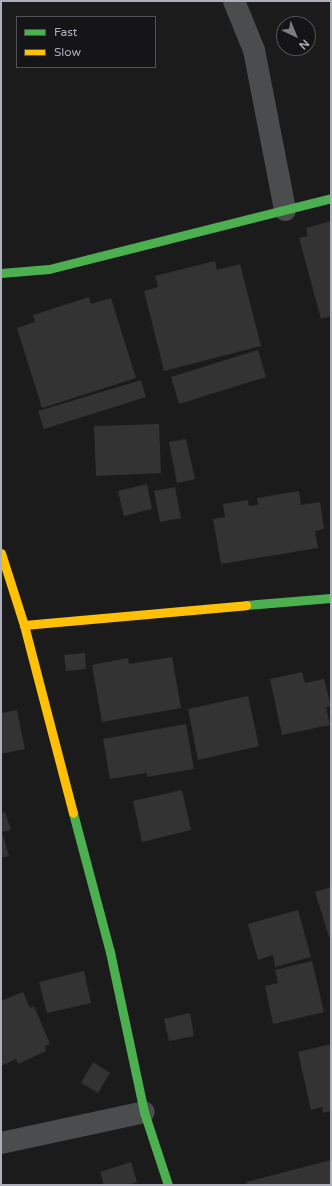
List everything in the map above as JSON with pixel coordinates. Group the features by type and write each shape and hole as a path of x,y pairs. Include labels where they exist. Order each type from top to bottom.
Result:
{"street":[{"path":"234,1 254,50 285,210"},
{"path":"1,273 49,269 331,198"},
{"path":"1,553 24,625 110,952 144,1112 168,1185"},
{"path":"24,625 331,598"},
{"path":"1,1143 144,1112"}],"building":[{"path":"331,221 331,316 321,319 299,238 308,236 306,228"},
{"path":"215,261 217,270 240,264 261,346 164,371 144,291 158,287 155,276"},
{"path":"89,297 91,304 111,298 136,378 42,408 17,328 35,322 33,315"},
{"path":"258,350 266,377 179,404 171,377"},
{"path":"141,380 146,397 44,429 38,411"},
{"path":"159,424 161,473 96,476 94,426"},
{"path":"186,439 195,479 177,483 169,442"},
{"path":"147,484 152,509 124,516 118,491"},
{"path":"175,487 181,518 160,522 154,491"},
{"path":"299,491 301,505 320,502 324,529 315,531 318,548 221,564 213,519 225,517 223,504 248,500 249,506 258,505 257,498"},
{"path":"85,653 86,669 66,671 64,655"},
{"path":"172,657 181,708 102,722 92,665 128,658 129,664"},
{"path":"302,672 305,683 324,679 331,706 326,707 330,725 282,735 270,679"},
{"path":"248,696 259,746 198,760 188,709"},
{"path":"17,710 25,749 1,754 1,713"},
{"path":"186,724 194,769 147,777 147,773 110,779 103,739"},
{"path":"182,790 191,830 142,842 133,801"},
{"path":"5,812 11,830 2,832 9,856 1,858 1,813"},
{"path":"331,887 331,937 329,937 315,892"},
{"path":"298,910 311,957 275,967 273,955 258,960 248,924"},
{"path":"312,961 324,1012 273,1024 265,986 278,983 275,970"},
{"path":"84,971 91,1003 47,1013 39,982"},
{"path":"23,992 30,1008 34,1006 50,1044 45,1046 46,1051 18,1064 16,1059 1,1066 1,1001"},
{"path":"190,1013 194,1036 169,1041 164,1019"},
{"path":"331,1044 331,1111 323,1113 322,1107 311,1110 298,1052"},
{"path":"93,1062 110,1073 98,1093 81,1083"},
{"path":"331,1160 331,1185 247,1185 246,1182"},
{"path":"131,1162 137,1182 128,1185 104,1185 100,1172"}],"traffic: fast":[{"path":"1,273 49,269 331,198"},
{"path":"246,605 331,598"},
{"path":"73,813 110,952 144,1112 168,1185"}],"traffic: slow":[{"path":"1,553 24,625 73,813"},
{"path":"24,625 246,605"}]}
